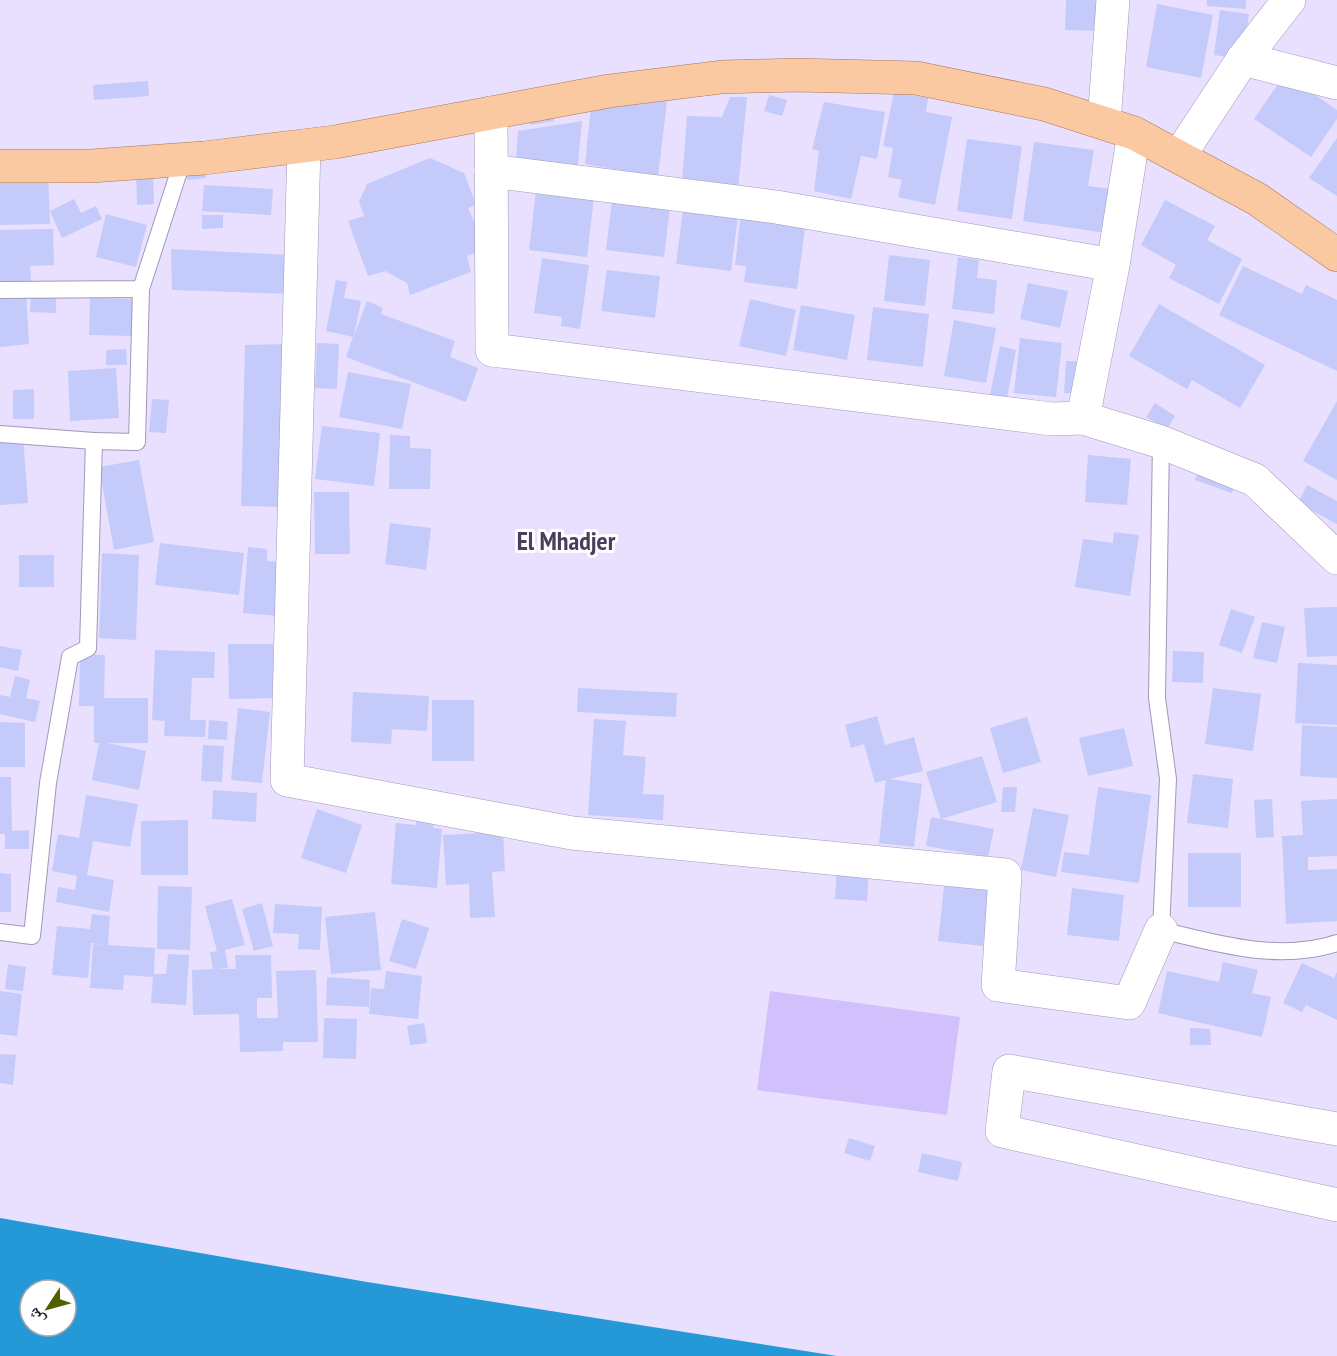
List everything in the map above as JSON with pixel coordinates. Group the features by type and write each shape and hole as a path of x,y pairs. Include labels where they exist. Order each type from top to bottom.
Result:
{"main road":[{"path":"0,166 91,166 304,146 609,91 722,77 807,75 916,78 1044,104 1134,133 1257,199 1337,255"}],"street":[{"path":"1104,123 1113,0"},
{"path":"1179,156 1243,59 1289,0"},
{"path":"1243,59 1337,83"},
{"path":"491,113 492,350 1040,418 1083,418 1161,442 1256,480 1337,558"},
{"path":"1083,418 1113,265 1134,133"},
{"path":"304,146 287,780 572,832 1005,874 998,985 1129,1003 1161,930"},
{"path":"491,171 776,207 1113,265"},
{"path":"1337,1129 1009,1071 1002,1131 1337,1205"}],"lane":[{"path":"0,434 137,442 141,289 183,159"},
{"path":"0,290 141,289"},
{"path":"0,932 32,936 48,783 70,657 88,648 94,441"},
{"path":"1161,442 1158,698 1168,779 1161,930 1240,949 1313,951 1337,943"}],"shaded area":[{"path":"770,991 960,1017 947,1115 757,1090"}],"water":[{"path":"0,1218 367,1282 837,1356 0,1356"}],"building":[{"path":"1066,0 1103,0 1102,31 1065,30"},
{"path":"1207,0 1246,0 1246,9 1207,6"},
{"path":"1157,4 1213,15 1201,78 1146,67"},
{"path":"1220,10 1249,14 1242,59 1214,55"},
{"path":"1285,74 1337,110 1337,119 1311,157 1254,119"},
{"path":"148,81 149,96 94,100 93,85"},
{"path":"894,92 928,98 926,112 952,117 935,205 898,197 902,180 888,177 893,148 883,146"},
{"path":"668,93 658,177 585,164 591,107"},
{"path":"769,95 787,100 782,116 764,111"},
{"path":"730,97 747,97 738,189 682,181 687,116 722,117"},
{"path":"824,102 885,112 877,159 861,156 851,199 814,191 819,151 812,149"},
{"path":"551,106 554,121 530,125 527,111"},
{"path":"582,121 577,174 516,159 518,131"},
{"path":"1337,138 1337,196 1309,178"},
{"path":"967,139 1022,146 1012,219 957,211"},
{"path":"1034,142 1094,150 1088,186 1120,190 1114,234 1023,221"},
{"path":"430,158 464,173 476,205 468,208 481,237 475,253 467,256 471,272 410,295 407,283 385,271 368,276 348,221 364,216 359,202 367,184"},
{"path":"205,167 206,178 187,180 186,168"},
{"path":"48,171 50,224 0,225 0,173"},
{"path":"136,171 153,171 154,204 137,205"},
{"path":"204,185 273,189 271,215 202,211"},
{"path":"536,191 594,198 587,257 529,250"},
{"path":"74,199 81,213 96,206 102,219 62,238 50,211"},
{"path":"612,200 670,207 664,257 606,250"},
{"path":"1165,200 1215,226 1207,240 1242,259 1219,304 1169,278 1176,265 1141,245"},
{"path":"683,210 738,217 731,271 676,264"},
{"path":"741,212 806,220 797,289 744,282 746,266 735,265"},
{"path":"106,214 147,225 136,267 96,257"},
{"path":"202,215 223,215 223,228 202,229"},
{"path":"53,229 54,265 30,266 31,281 0,282 0,230"},
{"path":"171,249 291,255 289,294 172,290"},
{"path":"889,255 930,260 925,306 884,301"},
{"path":"958,257 979,260 977,278 997,280 994,314 952,309"},
{"path":"542,258 589,265 580,329 561,326 562,317 534,313"},
{"path":"1243,266 1302,294 1306,285 1337,300 1337,371 1219,315"},
{"path":"607,270 660,276 655,318 601,311"},
{"path":"336,280 347,282 344,298 361,301 354,336 367,301 383,308 381,314 455,341 450,357 478,368 466,402 346,357 353,337 326,331"},
{"path":"1028,283 1068,291 1060,328 1020,319"},
{"path":"26,290 29,344 0,347 0,291"},
{"path":"31,294 56,296 56,313 30,312"},
{"path":"90,298 134,299 133,336 89,335"},
{"path":"750,299 796,310 786,356 739,346"},
{"path":"1159,304 1265,365 1240,408 1192,380 1187,389 1129,356"},
{"path":"801,305 855,315 847,360 793,350"},
{"path":"873,307 929,314 923,367 867,360"},
{"path":"954,320 996,328 986,383 944,376"},
{"path":"1020,338 1062,343 1056,397 1014,393"},
{"path":"317,343 339,344 337,389 315,388"},
{"path":"289,344 286,507 241,506 245,345"},
{"path":"1000,346 1016,350 1007,398 990,395"},
{"path":"126,349 127,365 106,365 106,350"},
{"path":"1066,361 1088,362 1085,394 1064,393"},
{"path":"116,368 119,418 70,421 68,371"},
{"path":"348,372 411,384 402,429 339,417"},
{"path":"34,389 34,419 13,419 13,390"},
{"path":"152,399 169,400 166,433 149,432"},
{"path":"1337,401 1337,480 1303,461"},
{"path":"1155,403 1175,416 1167,429 1146,417"},
{"path":"322,426 380,433 374,486 315,479"},
{"path":"390,435 410,436 410,448 431,449 430,489 389,489"},
{"path":"23,437 28,503 0,505 0,439"},
{"path":"1088,455 1131,459 1127,505 1085,502"},
{"path":"139,460 154,542 114,550 99,467"},
{"path":"1202,461 1238,476 1232,493 1195,480"},
{"path":"1307,485 1337,501 1337,524 1298,503"},
{"path":"314,492 349,492 350,554 315,554"},
{"path":"390,523 431,528 426,570 385,564"},
{"path":"1114,532 1139,535 1130,596 1075,587 1083,539 1113,543"},
{"path":"160,543 244,553 239,595 155,585"},
{"path":"248,547 267,549 267,561 282,562 278,616 243,613"},
{"path":"102,553 139,555 136,640 99,638"},
{"path":"19,555 54,555 54,587 19,587"},
{"path":"1337,607 1337,656 1307,657 1304,608"},
{"path":"1231,609 1255,617 1242,653 1219,645"},
{"path":"1262,622 1285,627 1277,663 1253,658"},
{"path":"228,644 273,644 274,698 229,699"},
{"path":"0,646 22,650 18,671 0,667"},
{"path":"155,650 215,652 214,678 192,678 190,720 206,720 205,737 164,736 165,721 152,720"},
{"path":"1173,651 1204,652 1203,683 1172,682"},
{"path":"80,655 105,655 104,698 148,698 148,743 107,743 146,751 139,790 92,780 99,743 94,743 94,706 79,706"},
{"path":"1298,663 1337,665 1337,725 1295,723"},
{"path":"15,676 30,680 26,698 40,701 35,722 0,714 0,695 10,697"},
{"path":"578,688 677,693 676,717 577,712"},
{"path":"1213,688 1261,694 1253,751 1205,744"},
{"path":"353,692 429,696 427,731 392,729 391,744 351,742"},
{"path":"432,700 474,700 474,761 432,761"},
{"path":"238,708 270,712 262,783 231,780"},
{"path":"877,716 885,745 914,737 923,771 890,779 922,784 914,847 879,843 886,780 875,783 864,744 851,748 845,725"},
{"path":"1027,717 1041,762 1003,773 990,728"},
{"path":"594,719 626,721 623,755 646,757 643,794 664,795 663,820 588,815"},
{"path":"209,720 228,722 227,740 208,739"},
{"path":"0,722 25,723 25,767 0,767"},
{"path":"1302,725 1337,727 1337,778 1300,776"},
{"path":"1124,728 1133,766 1088,776 1079,738"},
{"path":"203,745 224,746 222,782 201,781"},
{"path":"982,756 997,802 941,819 926,772"},
{"path":"1193,774 1233,779 1228,828 1187,823"},
{"path":"0,777 11,777 12,831 29,830 29,849 5,849 5,834 0,834"},
{"path":"1003,787 1017,787 1015,812 1001,812"},
{"path":"1098,787 1151,795 1139,883 1061,872 1064,852 1089,855"},
{"path":"213,790 257,793 256,822 212,819"},
{"path":"86,795 138,804 130,847 93,841 87,875 114,880 109,912 56,902 58,887 75,890 77,876 52,871 58,834 79,838"},
{"path":"1272,799 1274,837 1256,838 1254,800"},
{"path":"1337,799 1337,856 1308,857 1308,870 1337,869 1337,921 1286,924 1282,836 1303,835 1301,801"},
{"path":"1033,808 1069,815 1056,877 1021,870"},
{"path":"317,809 362,825 346,873 301,858"},
{"path":"417,811 435,813 433,828 442,829 437,888 391,884 396,823 416,825"},
{"path":"931,817 994,829 988,857 926,846"},
{"path":"188,820 188,875 141,875 141,821"},
{"path":"503,832 505,871 492,872 495,917 470,918 469,884 446,885 443,835"},
{"path":"1188,853 1241,853 1241,907 1188,907"},
{"path":"837,869 869,871 867,901 835,899"},
{"path":"0,873 11,874 11,912 0,912"},
{"path":"945,877 990,882 983,946 938,941"},
{"path":"158,886 192,887 190,950 157,949"},
{"path":"1072,888 1124,895 1119,941 1067,935"},
{"path":"232,899 245,945 225,950 228,968 216,969 236,969 235,955 271,955 272,998 257,998 257,1018 278,1018 276,971 316,970 318,1042 283,1042 283,1051 240,1052 239,1014 193,1015 192,970 213,969 210,952 217,951 205,906"},
{"path":"262,903 273,946 254,951 242,909"},
{"path":"275,904 322,907 320,950 298,949 299,934 273,933"},
{"path":"375,912 381,970 331,974 325,917"},
{"path":"92,914 110,916 108,945 155,948 154,974 166,974 168,954 189,955 186,1005 151,1003 153,977 124,975 123,990 90,988 93,944 104,945 91,943 88,978 52,975 57,926 90,929"},
{"path":"402,919 429,928 416,969 389,961"},
{"path":"1223,962 1258,970 1252,993 1271,997 1262,1037 1158,1013 1167,971 1219,982"},
{"path":"1302,963 1334,978 1337,972 1337,1020 1306,1005 1302,1012 1283,1003"},
{"path":"8,964 26,967 23,991 5,989"},
{"path":"386,971 422,976 418,1019 369,1014 371,988 384,989"},
{"path":"327,977 370,980 369,1007 326,1005"},
{"path":"0,991 22,994 17,1036 0,1034"},
{"path":"324,1018 357,1019 356,1059 323,1058"},
{"path":"424,1023 427,1043 410,1045 407,1026"},
{"path":"1190,1028 1210,1029 1211,1045 1190,1045"},
{"path":"0,1054 16,1055 13,1085 0,1083"},
{"path":"849,1138 875,1146 870,1161 844,1153"},
{"path":"922,1153 962,1162 958,1181 918,1172"}],"district":[{"name":"El Mhadjer","path":"566,540"}]}
